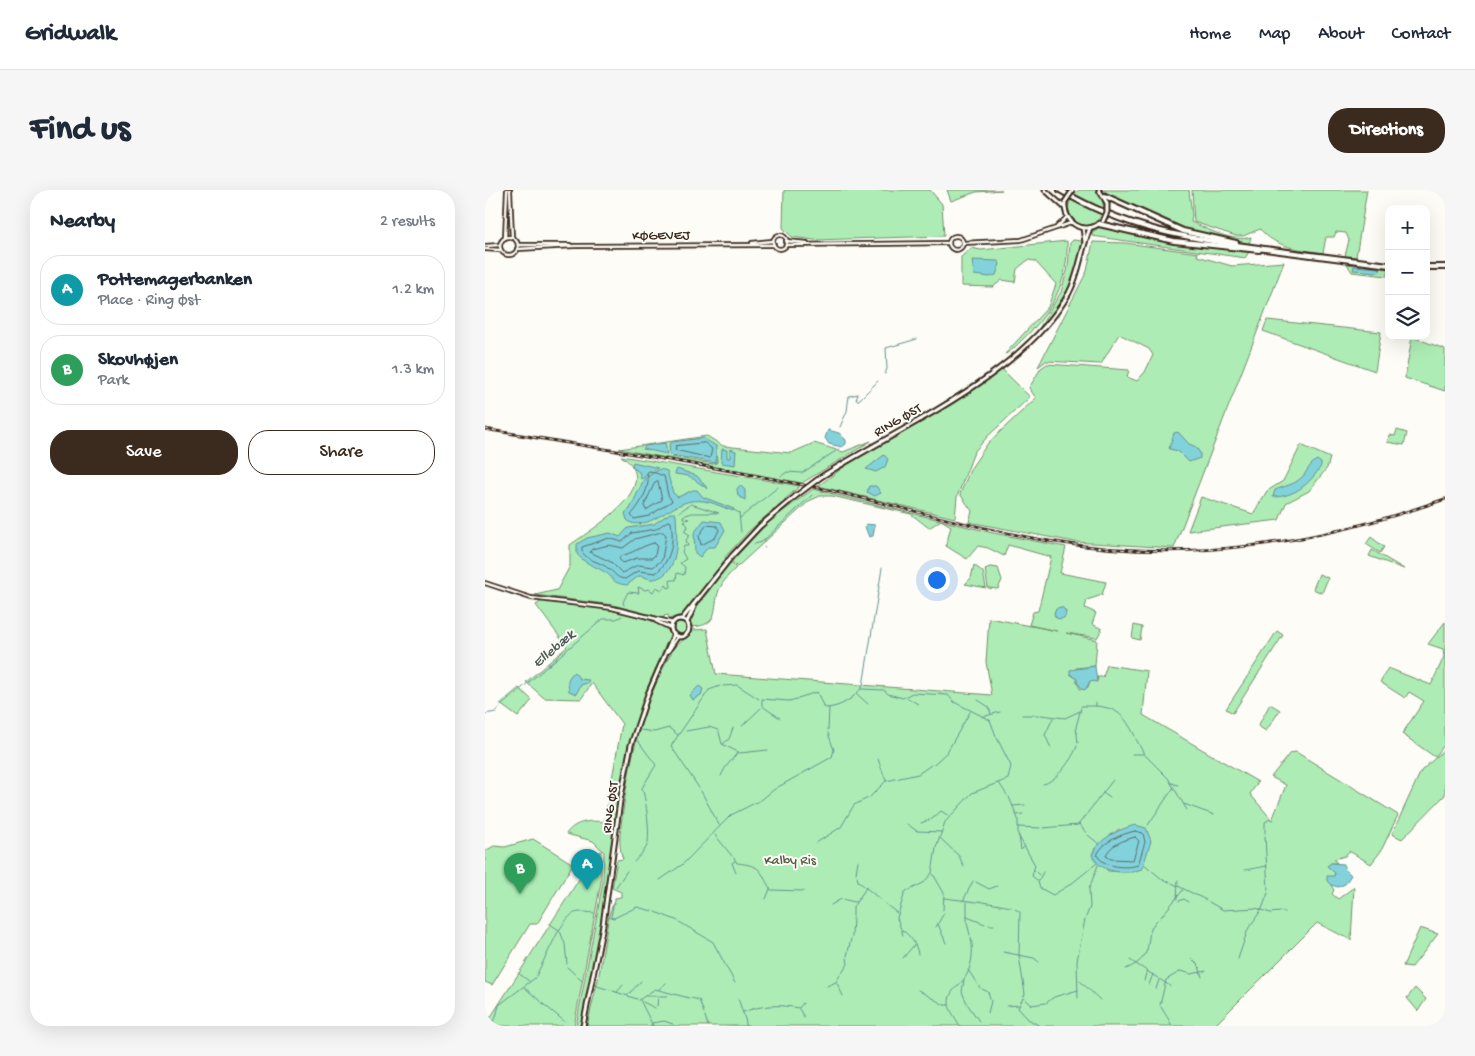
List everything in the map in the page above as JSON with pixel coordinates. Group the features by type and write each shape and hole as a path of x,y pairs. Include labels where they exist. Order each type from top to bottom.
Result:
{"main road":[{"path":"1045,190 1065,207"},
{"path":"1062,190 1093,206 1128,220 1188,238 1292,253"},
{"path":"1073,190 1065,202 1067,217 1071,223 1083,228 1090,228 1101,223 1107,212 1105,196"},
{"path":"1099,190 1105,196 1183,231 1259,248"},
{"path":"1101,223 1174,241 1385,264"},
{"name":"RING ØST","path":"1083,228 1085,245"},
{"name":"RING ØST","path":"682,619 749,538 797,495 821,478 964,392 1023,346 1053,316 1069,293 1080,268 1090,228"},
{"path":"1430,267 1445,267"},
{"name":"RING ØST","path":"687,622 700,598"},
{"path":"682,619 687,622 688,631 685,635 679,636 674,634 671,628 673,623 682,619"},
{"name":"RING ØST","path":"583,1026 603,925 620,801 631,745 648,694 674,634"},
{"name":"RING ØST","path":"665,656 679,636"}],"street":[{"path":"500,250 500,245 505,238 509,190"},
{"path":"485,247 500,250 510,255 517,250 518,245 512,238 509,190"},
{"path":"1056,228 1067,217"},
{"path":"963,243 1021,240 1071,223"},
{"path":"786,243 780,235 775,237 773,241 774,245 781,248 786,243 949,244"},
{"path":"949,244 950,239 956,236 961,238 963,243"},
{"path":"505,238 512,238"},
{"name":"KØGEVEJ","path":"748,244 773,241"},
{"path":"949,244 951,248 956,250 961,248 963,243"},
{"path":"485,247 500,245"},
{"name":"KØGEVEJ","path":"518,245 774,245"},
{"name":"KØGEVEJ","path":"517,250 574,246"},
{"path":"485,583 531,598 612,608 671,628"},
{"path":"652,620 673,623"}],"green space":[{"path":"784,190 930,190 942,204 944,236 814,240 792,237 783,228"},
{"path":"947,190 1002,190 976,192 951,201"},
{"path":"1079,190 1096,190 1101,195 1104,209 1074,194"},
{"path":"1104,190 1189,190 1191,222 1229,237 1251,237 1249,244 1186,230 1109,196"},
{"path":"1192,190 1367,190 1356,257 1345,256 1349,240 1346,233 1336,232 1334,237 1326,237 1323,253 1297,249 1281,244 1260,229 1243,236 1236,236 1194,222"},
{"path":"1071,199 1102,214 1097,221 1090,224 1077,224 1069,215 1068,207"},
{"path":"1100,227 1173,242 1249,252 1245,258 1092,236 1092,232"},
{"path":"1073,240 1082,241 1082,245 1072,280 1061,301 1038,330 1061,292 1068,267 1070,243"},
{"path":"1067,241 1065,270 1050,308 1032,330 1005,354 1048,307 1056,284 1035,261 1028,260 1017,269 1015,282 1002,280 993,287 961,286 961,257 971,248 981,250"},
{"path":"1093,242 1125,243 1198,253 1197,256 1232,266 1284,262 1174,548 1075,542 969,522 972,511 960,494 971,468 988,443 1036,398 1029,388 1041,368 1047,364 1129,370 1127,377 1137,381 1145,372 1153,355 1149,349 1119,334 1101,364 1046,361 1038,367 1087,271"},
{"path":"1347,264 1385,269 1385,276 1352,272"},
{"path":"1267,320 1381,332 1375,371 1263,331"},
{"path":"1411,340 1420,340 1445,349 1445,391 1405,378"},
{"path":"1002,369 1030,397 988,436 974,452 957,497 955,518 818,486 848,464 965,395"},
{"path":"1397,430 1407,433 1404,445 1387,442 1390,435 1395,436"},
{"path":"707,436 723,446 791,453 814,443 843,452 871,441 802,483 619,449","holes":["716,446 717,462 714,464 672,457"]},
{"path":"1301,445 1330,458 1327,468 1309,491 1286,503 1279,520 1188,531 1201,497 1253,514 1267,491 1283,481"},
{"path":"621,456 800,486 749,531 725,557 726,559 682,615 669,619 668,615 664,616 664,618 613,605 535,595 557,590 570,566 570,545 608,517 631,493 636,480 633,467"},
{"path":"813,489 941,520 929,528 911,514 832,496 820,496 809,501 737,567 731,561 767,523"},
{"name":"Kalby Ris","path":"942,520 993,533 1066,547 1060,573 1106,582 1102,595 1087,600 1085,608 1096,613 1092,624 1102,629 1097,638 1066,633 1097,640 1095,666 1076,668 1077,682 1080,689 1088,687 1090,681 1098,680 1097,677 1103,677 1107,665 1147,671 1143,715 1258,782 1250,794 1272,820 1286,785 1271,777 1290,753 1296,752 1398,815 1381,851 1371,864 1349,851 1345,856 1334,859 1337,863 1331,863 1335,873 1331,885 1334,890 1332,894 1338,899 1354,887 1351,940 1317,923 1214,1026 587,1026 599,975 609,915 615,898 621,897 621,892 612,888 617,860 623,859 620,841 629,771 645,711 672,651 693,630 707,629 716,674 992,695 986,662 989,618 1057,631 1029,625 1033,612 1038,611 1051,557 1008,545 1004,556 988,548 978,546 967,559 946,546 951,526","holes":["1119,829 1133,872 1108,871 1092,855 1095,848"]},
{"path":"1371,537 1384,547 1380,553 1366,544"},
{"path":"1372,550 1404,569 1369,556"},
{"path":"730,562 736,568 726,578 719,590 714,615 707,623 692,627 689,622 691,615"},
{"path":"974,565 983,572 986,588 965,584 971,578"},
{"path":"990,567 998,568 1002,580 998,589 988,588 985,569"},
{"path":"1319,574 1328,578 1322,593 1313,589"},
{"path":"542,601 631,614 662,627 672,635 652,679 629,745 615,824 602,921 581,1026 576,1026 603,882 604,852 593,841 566,834 574,826 583,822 604,822 622,724 592,683 581,699 544,698 526,682 567,647 536,605"},
{"path":"680,622 686,628 680,634 674,628"},
{"path":"1445,622 1445,744 1435,757 1402,734 1424,701 1409,692 1405,698 1380,682 1388,668 1431,685 1444,657 1443,649 1428,644"},
{"path":"1134,625 1142,627 1140,640 1132,638"},
{"path":"1277,631 1283,635 1233,713 1226,709"},
{"path":"519,688 532,700 518,717 500,704"},
{"path":"1270,704 1280,710 1266,731 1258,726"},
{"path":"1445,749 1445,795 1402,839 1392,834 1421,771"},
{"path":"533,839 573,864 537,924 530,924 492,985 485,982 485,851 494,846 505,847"},
{"path":"601,851 601,882 574,1026 485,1026 594,856"},
{"path":"1420,928 1438,934 1412,967 1403,966"},
{"path":"1415,988 1426,999 1418,1011 1407,998"}],"water":[{"path":"972,260 998,261 1000,264 996,275 990,277 974,275"},
{"path":"1354,266 1379,268 1381,270 1378,272 1353,270"},
{"path":"828,430 839,433 846,440 846,444 842,447 829,444 825,438"},
{"path":"1178,432 1189,444 1196,447 1200,453 1200,458 1189,462 1178,451 1169,449 1174,433"},
{"path":"703,438 716,446 716,463 670,455 669,445 672,442"},
{"path":"665,443 667,454 643,449 645,446"},
{"path":"722,449 727,450 727,458 730,458 730,449 736,451 735,465 721,463"},
{"path":"884,455 888,459 885,467 876,472 866,469"},
{"path":"1317,460 1321,463 1321,466 1307,484 1288,495 1273,497 1275,490 1298,480"},
{"path":"633,462 658,468 641,479 639,472 632,467"},
{"path":"660,469 667,471 673,493 678,497 697,490 703,497 734,509 733,511 708,502 692,501 677,506 646,522 631,523 627,520 625,513 630,509 644,479"},
{"path":"677,469 697,476 708,489 689,476 675,474"},
{"path":"740,485 745,490 745,500 738,496 737,489"},
{"path":"869,486 876,486 881,493 875,496 867,492"},
{"path":"670,513 675,513 676,515 677,542 673,562 663,576 652,579 639,576 627,585 617,583 607,573 586,562 577,554 577,544 587,538 610,533 620,537 628,528 654,524"},
{"path":"704,520 721,522 725,530 715,547 708,547 700,557 695,553 694,533"},
{"path":"866,524 875,525 873,536 869,537 865,527"},
{"path":"1059,607 1063,608 1066,612 1065,617 1061,619 1056,618 1054,614 1055,610"},
{"path":"1095,666 1097,682 1090,681 1086,689 1083,690 1077,679 1070,674 1070,670"},
{"path":"574,672 580,679 589,680 581,685 576,694 569,691 568,683 569,678"},
{"path":"699,686 703,689 701,695 693,700 690,695"},
{"path":"1135,825 1146,828 1151,841 1142,869 1120,872 1101,866 1092,855 1099,844 1116,832"},
{"path":"1331,863 1344,864 1344,868 1351,875 1345,884 1338,887 1331,885 1327,881 1327,876 1334,876 1335,873 1327,866"}],"waterway":[{"path":"885,374 887,369 886,348 917,339"},
{"path":"840,427 847,411 849,396 858,394 856,400 859,400 878,381"},
{"path":"781,476 787,472 802,473 839,449"},
{"path":"740,518 778,487"},
{"path":"754,544 762,542 812,495"},
{"name":"Ellebæk","path":"624,605 623,602 628,592 639,593 638,587 645,590 649,589 653,592 656,587 662,590 666,584 668,588 671,587 670,580 676,580 677,573 684,575 685,567 680,563 686,559 682,552 684,546 688,546 686,540 690,535 684,531 688,526 684,521 689,519 683,518 683,516 692,513 719,513 691,504 679,512"},
{"path":"734,510 739,513 741,532"},
{"path":"798,698 817,692 824,708 830,708 847,702 863,686 882,568"},
{"name":"Ellebæk","path":"502,705 603,619 616,619 622,616"},
{"path":"723,686 737,685 759,699"},
{"path":"699,788 671,746 709,690 720,686"},
{"path":"861,689 884,690 888,694 903,698 912,693 948,695 954,702 990,720 996,736"},
{"path":"857,694 868,704"},
{"path":"906,697 918,704"},
{"path":"780,718 762,706 762,699 789,701 797,699"},
{"path":"978,700 989,707 991,714"},
{"path":"1081,706 1096,706 1096,703"},
{"path":"1096,706 1116,711 1128,724 1135,736"},
{"name":"Ellebæk","path":"485,714 496,712 500,707"},
{"path":"742,726 761,708"},
{"path":"828,730 829,708"},
{"path":"1078,743 1076,727 1081,708"},
{"path":"1041,715 1065,718 1080,711"},
{"path":"934,764 947,752 970,712"},
{"path":"982,717 1000,712"},
{"path":"1022,715 1039,715"},
{"path":"1051,748 1045,735 1053,718"},
{"path":"686,731 709,727 718,730"},
{"path":"641,730 654,732 669,728 678,735"},
{"path":"723,744 729,739 733,728"},
{"path":"719,732 722,744 740,753 768,750"},
{"path":"778,787 832,757 834,750 828,733"},
{"path":"926,880 932,873 936,848 945,822 972,793 1008,779 1011,766 997,738"},
{"path":"1136,739 1144,754 1168,778 1187,810"},
{"path":"634,862 647,846 647,817 642,788 656,765 638,741"},
{"path":"1043,784 1048,783 1063,769 1077,746"},
{"path":"721,776 738,752"},
{"path":"1132,754 1144,754"},
{"path":"878,759 886,781"},
{"path":"870,797 886,781 918,774 931,765"},
{"path":"1043,828 1078,825 1113,780"},
{"path":"999,783 1007,795"},
{"path":"1172,783 1178,785"},
{"path":"1148,825 1174,787"},
{"path":"660,880 683,864 731,815 761,800 776,788"},
{"path":"701,791 719,825"},
{"path":"1103,793 1110,798"},
{"path":"1009,797 1018,819 1018,835 1035,865 1032,876 1037,880"},
{"path":"816,843 841,827 854,805 868,798"},
{"path":"1184,804 1214,815"},
{"path":"1013,806 1025,805"},
{"path":"921,823 932,819 941,811 949,816"},
{"path":"1017,815 1023,814"},
{"path":"1265,833 1265,822 1270,819 1273,820"},
{"path":"907,824 917,831 942,832"},
{"path":"1079,824 1087,834"},
{"path":"1018,827 1040,828"},
{"path":"715,835 732,856"},
{"path":"1088,835 1099,844"},
{"path":"1019,836 1021,850 1025,846"},
{"path":"1265,836 1268,890"},
{"path":"940,838 959,856 964,867"},
{"path":"734,858 737,863 752,866 759,870 771,890 804,891"},
{"path":"735,861 732,863 736,873"},
{"path":"856,873 858,861"},
{"path":"1043,872 1038,882 1040,888 1053,895 1071,884 1097,863"},
{"path":"1144,864 1163,880 1170,882"},
{"path":"1086,917 1090,907 1089,889 1098,865"},
{"path":"1245,870 1267,866"},
{"path":"1034,870 1039,875"},
{"path":"616,887 627,871"},
{"path":"933,874 944,893 943,910"},
{"path":"857,876 858,881 882,901"},
{"path":"1177,899 1178,880"},
{"path":"963,901 973,881"},
{"path":"910,890 925,882"},
{"path":"976,882 989,889 997,886"},
{"path":"1172,883 1206,900"},
{"path":"853,916 853,907 866,888"},
{"path":"766,899 770,889"},
{"path":"903,935 897,918 905,892 908,890"},
{"path":"1160,918 1183,890"},
{"path":"1238,959 1248,929 1262,909 1268,893"},
{"path":"944,898 977,902"},
{"path":"831,905 841,899 855,902"},
{"path":"1179,901 1184,899 1188,902"},
{"path":"978,901 1011,907"},
{"path":"611,916 614,902"},
{"path":"967,902 967,923 970,935"},
{"path":"1209,902 1223,910 1256,908 1270,913 1280,912"},
{"path":"884,903 897,913"},
{"path":"610,917 614,918 637,907 652,911"},
{"path":"1015,909 1020,912 1019,956 1025,994 1018,1008 1028,1019 1040,1026"},
{"path":"550,924 559,930 573,914 581,912 594,913"},
{"path":"655,912 676,920 713,942 735,983"},
{"path":"936,927 944,913"},
{"path":"967,917 985,924"},
{"path":"852,937 853,918"},
{"path":"1078,998 1077,961 1085,919"},
{"path":"1126,969 1143,958 1148,946 1152,926 1157,920"},
{"path":"938,924 946,943"},
{"path":"989,925 994,925"},
{"path":"536,976 559,930"},
{"path":"902,930 913,940 918,954"},
{"path":"560,931 565,944 567,964"},
{"path":"960,1026 951,1010 949,1000 952,993 967,975 971,965 971,938"},
{"path":"847,956 851,939"},
{"path":"903,958 914,945"},
{"path":"1003,952 1034,958 1039,962"},
{"path":"842,973 848,964 847,958"},
{"path":"1192,959 1199,966 1202,977"},
{"path":"1130,960 1170,986"},
{"path":"567,967 582,981"},
{"path":"968,970 980,988"},
{"path":"1144,981 1147,970"},
{"path":"1160,1005 1166,980 1181,971 1191,974 1206,971"},
{"path":"518,973 529,981"},
{"path":"1149,985 1153,974"},
{"path":"827,986 836,982 840,975"},
{"path":"490,1026 496,1017 499,1005 535,978"},
{"path":"964,980 962,992 967,1003"},
{"path":"1079,980 1100,1000"},
{"path":"1156,989 1159,980"},
{"path":"628,995 641,981"},
{"path":"659,989 666,983"},
{"path":"837,983 843,996"},
{"path":"617,992 623,985"},
{"path":"597,986 610,990"},
{"path":"524,987 540,1001"},
{"path":"639,1000 655,989 689,998"},
{"path":"982,989 988,992 991,1001 988,1013"},
{"path":"918,990 944,1005 949,1005"},
{"path":"1046,1003 1054,997 1078,990"},
{"path":"613,991 637,999"},
{"path":"646,996 668,996"},
{"path":"657,1006 658,997"},
{"path":"691,998 699,1000 704,1013"},
{"path":"738,998 746,1022 745,1026"},
{"path":"1024,998 1032,1005 1045,1003"},
{"path":"640,1000 653,1026"},
{"path":"643,1002 655,1008"},
{"path":"542,1003 564,1021"},
{"path":"743,1012 770,1006 799,1008 803,1003"},
{"path":"968,1005 979,1021"},
{"path":"1007,1006 1019,1005"},
{"path":"1161,1007 1169,1020"},
{"path":"799,1009 804,1017"},
{"path":"705,1016 708,1026"},
{"path":"651,1026 652,1023 664,1021 673,1024"},
{"path":"1170,1022 1172,1026"}],"railway":[{"path":"485,429 694,464 819,488 991,530 1100,548 1151,551 1250,546 1299,539 1347,528 1445,499"}],"place":[{"name":"Pottemagerbanken","path":"587,890"},
{"name":"Skovhøjen","path":"520,894"}]}
